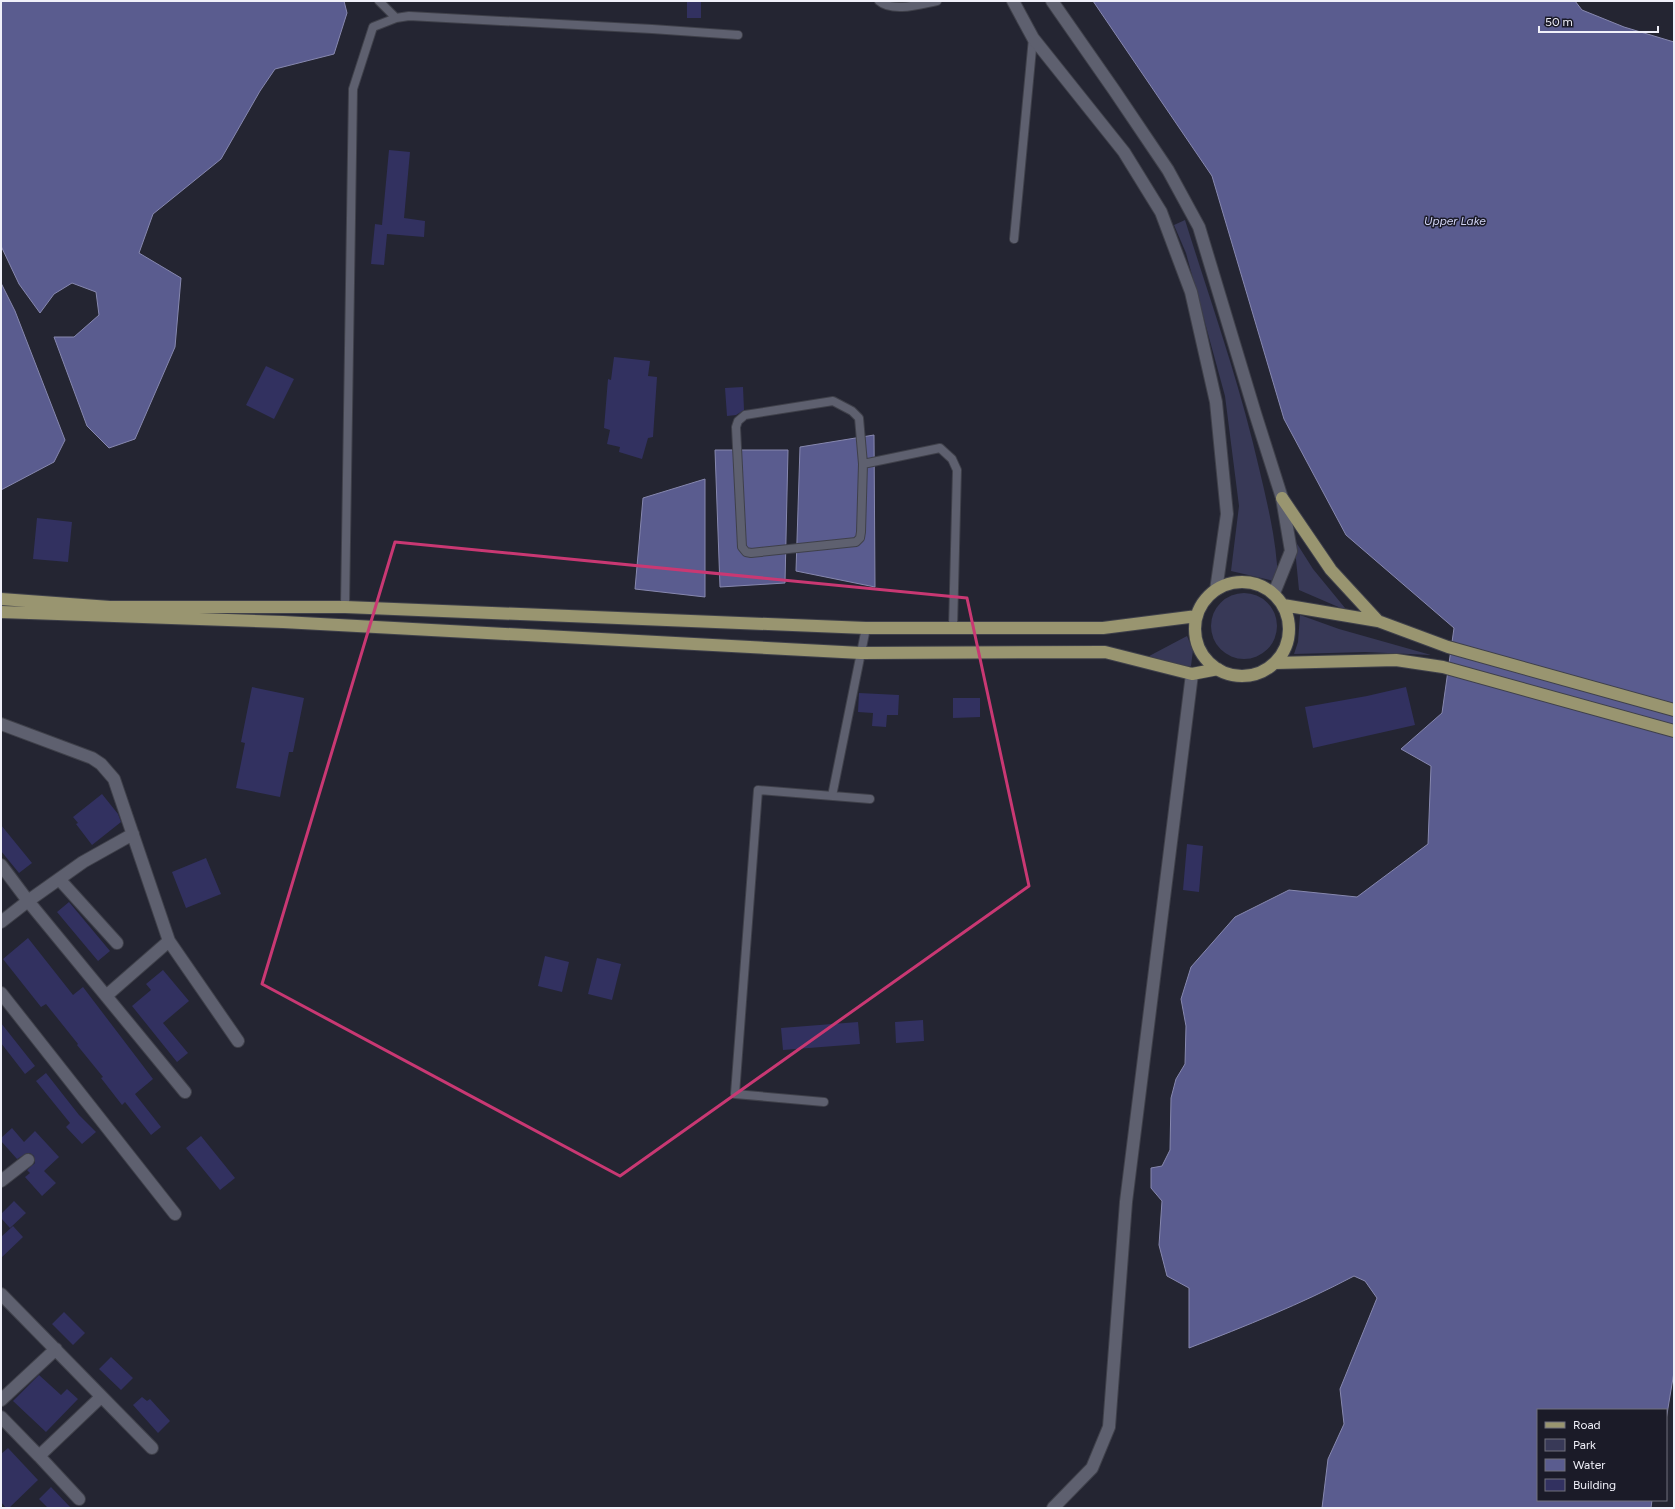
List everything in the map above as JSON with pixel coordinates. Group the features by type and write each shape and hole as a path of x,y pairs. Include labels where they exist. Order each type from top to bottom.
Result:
{"main road":[{"path":"1282,498 1331,570 1378,621"},
{"path":"1245,581 1260,585 1274,593 1284,606 1289,620 1289,636 1284,651 1275,663 1262,672 1247,676 1232,675 1218,670 1206,659 1198,646 1195,631 1197,616 1204,601 1216,590 1230,583 1245,581"},
{"path":"1,599 110,607 345,607 866,628 1103,628 1197,616"},
{"path":"1284,606 1378,621 1448,647 1674,710"},
{"path":"1,612 283,622 861,653 1105,652 1192,674 1218,670"},
{"path":"1275,663 1396,660 1443,667 1674,731"}],"street":[{"path":"1013,1 1033,38 1124,152 1161,212 1191,292 1216,402 1227,514 1216,590"},
{"path":"1052,1 1168,170 1199,227 1282,498 1291,551 1274,593"},
{"path":"1053,1508 1092,1468 1109,1427 1130,1163 1192,674"},
{"path":"1,724 92,758 102,764 114,779 169,941 238,1041"},
{"path":"1,922 83,862 133,834"},
{"path":"1,865 28,901 185,1092"},
{"path":"59,879 117,943"},
{"path":"106,996 169,941"},
{"path":"1,993 175,1214"},
{"path":"1,1181 28,1160"},
{"path":"1,1294 152,1448"},
{"path":"1,1400 56,1349"},
{"path":"39,1456 101,1397"},
{"path":"1,1417 79,1499"}],"lane":[{"path":"379,1 396,18"},
{"path":"879,1 883,4 900,7 937,1"},
{"path":"345,607 353,89 373,27 396,18 409,16 738,35"},
{"path":"1014,239 1033,38"},
{"path":"833,401 852,411 859,418 863,464 861,532 860,538 856,542 751,553 746,552 742,547 736,428 738,421 745,415 833,401"},
{"path":"863,464 940,448 952,459 957,470 953,628"},
{"path":"832,796 866,628"},
{"path":"824,1102 735,1094 758,790 870,799"}],"highlighted area":[{"path":"395,542 967,598 1029,886 620,1176 262,984"}],"green space":[{"path":"1185,220 1243,405 1272,525 1278,582 1231,571 1239,506 1225,396 1186,253 1174,225"},
{"path":"1294,539 1313,569 1345,608 1343,609 1299,590"},
{"path":"1244,593 1257,596 1267,603 1274,613 1277,626 1274,639 1267,649 1257,656 1244,659 1231,656 1221,649 1214,639 1211,626 1214,613 1221,603 1231,596"},
{"path":"1300,615 1339,629 1431,655 1365,652 1294,654 1298,642"},
{"path":"1187,636 1193,650 1191,666 1172,669 1136,663"}],"water":[{"path":"1,1 344,1 347,13 334,54 275,69 260,91 221,159 153,214 139,253 181,278 175,347 135,439 109,448 87,426 54,337 74,337 99,315 96,292 72,283 54,294 40,313 19,284 1,246"},
{"name":"Upper Lake","path":"1093,1 1575,1 1582,10 1624,27 1674,42 1674,1372 1667,1414 1667,1409 1537,1409 1537,1501 1652,1501 1651,1508 1322,1508 1328,1459 1344,1424 1340,1389 1377,1298 1365,1281 1354,1276 1273,1314 1189,1348 1189,1288 1167,1276 1159,1245 1162,1201 1151,1188 1151,1168 1162,1166 1170,1150 1171,1098 1176,1079 1185,1064 1186,1026 1181,999 1191,967 1235,917 1289,890 1357,897 1428,844 1431,766 1401,749 1442,713 1454,628 1346,535 1284,419 1212,176"},
{"path":"1,283 15,311 65,440 54,462 1,490"},
{"path":"874,435 875,587 796,571 800,447"},
{"path":"715,450 788,450 785,583 720,587"},
{"path":"705,479 705,597 635,589 643,498"}],"building":[{"path":"687,1 701,1 701,18 687,18"},
{"path":"389,150 410,152 404,218 425,221 424,237 387,234 384,265 371,264 375,224 382,225"},
{"path":"614,357 650,361 648,376 657,377 653,437 648,438 642,459 619,452 620,447 607,444 610,430 604,428 608,379 611,380"},
{"path":"266,366 294,379 274,419 246,405"},
{"path":"743,387 744,410 736,415 727,416 725,388"},
{"path":"37,518 72,522 68,562 33,559"},
{"path":"252,687 304,698 293,752 289,752 280,797 236,788 245,743 241,742"},
{"path":"1406,687 1415,725 1313,748 1305,707 1367,696"},
{"path":"859,693 899,695 898,715 887,715 886,727 872,726 873,713 858,712"},
{"path":"953,698 980,698 980,717 953,718"},
{"path":"102,794 118,814 121,822 92,845 76,824 78,823 73,817"},
{"path":"1,825 32,863 19,873 1,851"},
{"path":"1187,844 1203,846 1199,892 1183,890"},
{"path":"206,858 221,894 186,908 172,872"},
{"path":"69,902 110,951 98,961 57,912"},
{"path":"28,938 73,995 83,987 153,1079 135,1094 161,1127 151,1135 125,1102 122,1105 101,1078 103,1077 46,1004 41,1007 3,959"},
{"path":"545,956 569,962 562,992 538,986"},
{"path":"597,958 621,964 612,1000 588,994"},
{"path":"163,970 189,1001 163,1023 188,1053 177,1062 132,1006 151,990 146,984"},
{"path":"923,1020 924,1041 896,1043 895,1022"},
{"path":"858,1022 860,1044 783,1050 781,1028"},
{"path":"1,1023 35,1066 25,1074 1,1043"},
{"path":"46,1073 79,1115 96,1132 82,1144 66,1127 70,1123 36,1081"},
{"path":"12,1128 24,1142 35,1131 59,1157 44,1171 56,1183 42,1196 25,1177 30,1173 27,1170 35,1163 34,1156 27,1153 17,1159 1,1141 1,1138"},
{"path":"201,1136 235,1178 220,1190 186,1148"},
{"path":"14,1201 26,1213 10,1228 1,1218 1,1214"},
{"path":"13,1226 23,1237 1,1258 1,1237"},
{"path":"64,1312 85,1333 73,1345 52,1324"},
{"path":"111,1357 133,1378 121,1390 99,1369"},
{"path":"39,1375 61,1395 67,1389 78,1399 46,1432 13,1401"},
{"path":"142,1397 147,1401 150,1399 170,1421 158,1433 133,1405"},
{"path":"8,1448 38,1480 9,1508 6,1508 1,1502 1,1454"},
{"path":"51,1487 71,1508 48,1508 39,1499"}]}
